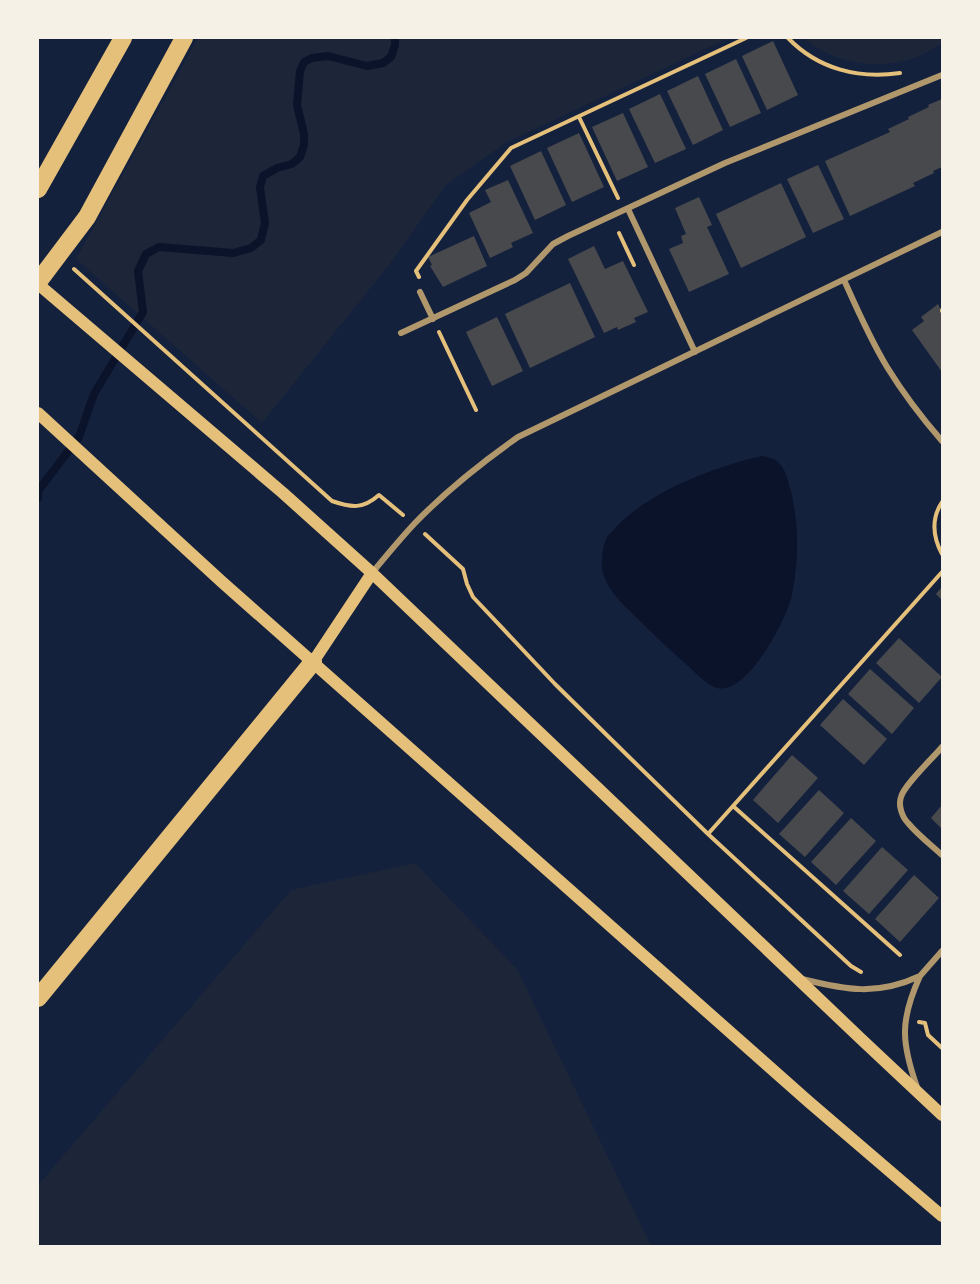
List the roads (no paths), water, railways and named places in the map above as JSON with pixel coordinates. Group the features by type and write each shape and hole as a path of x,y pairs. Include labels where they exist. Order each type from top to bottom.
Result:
{"highway":[{"path":"38,189 123,38"},
{"path":"38,283 87,217 184,38"},
{"path":"38,998 313,662"}],"main road":[{"path":"38,283 283,493 372,573 942,1115"},
{"path":"38,413 222,582 800,1095 942,1216"},
{"path":"313,662 372,573"}],"street":[{"path":"401,333 515,280 526,273 553,244 568,236 725,163 942,75"},
{"path":"628,209 695,352"},
{"path":"372,573 414,524 482,463 518,437 942,232"},
{"path":"844,280 886,366 918,413 942,441"},
{"path":"420,292 433,319"},
{"path":"942,747 905,788 900,806 907,822 942,855"},
{"path":"919,1094 908,1062 904,1040 905,1015 920,976 942,951"},
{"path":"796,977 836,987 879,989 920,976"}],"waterway":[{"path":"38,498 38,491 79,437 94,394 143,312 138,271 146,254 159,247 233,253 251,248 261,240 265,223 260,187 263,176 277,168 292,164 300,157 304,145 304,134 297,105 300,71 304,62 312,58 328,56 367,66 383,63 391,57 395,38"}]}
